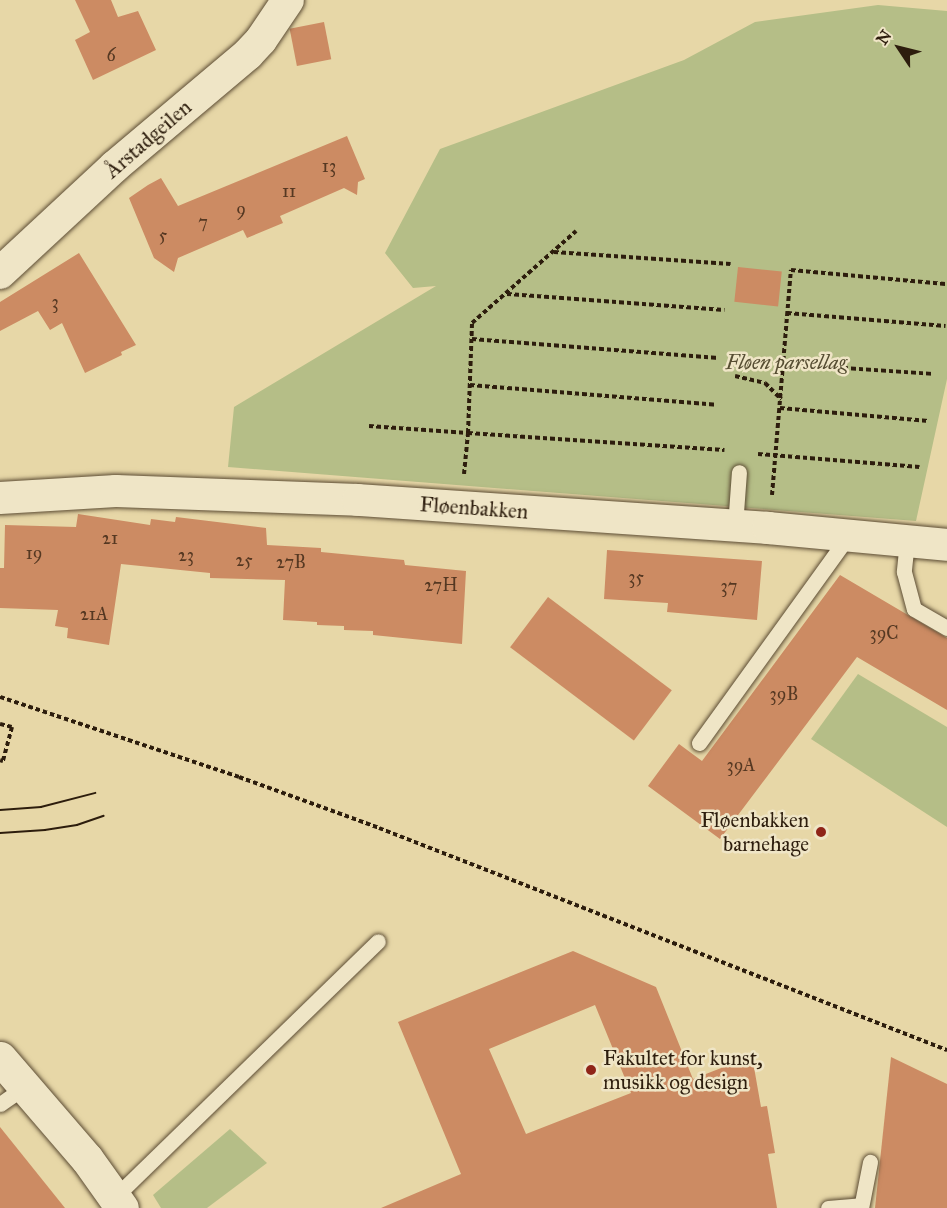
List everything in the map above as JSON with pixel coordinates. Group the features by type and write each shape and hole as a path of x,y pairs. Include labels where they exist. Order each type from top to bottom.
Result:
{"street":[{"name":"Årstadgeilen","path":"0,273 114,167 248,54 261,40 288,0"},
{"name":"Fløenbakken","path":"0,498 116,491 462,507 768,528 947,545"},
{"path":"0,1058 12,1095 87,1159 118,1203"}],"lane":[{"path":"735,526 739,472"},
{"path":"699,743 849,535"},
{"path":"907,541 904,572 914,609 947,628"},
{"path":"118,1203 378,941"},
{"path":"828,1208 861,1206 870,1162"}],"path":[{"path":"462,507 468,433 472,323 576,231"},
{"path":"553,252 731,264"},
{"path":"768,528 792,270 945,284"},
{"path":"505,294 724,310"},
{"path":"787,314 945,326"},
{"path":"472,339 718,358"},
{"path":"784,364 933,374"},
{"path":"735,376 765,382 781,399"},
{"path":"470,385 716,405"},
{"path":"780,408 928,421"},
{"path":"369,426 712,449"},
{"path":"775,456 919,467"},
{"path":"0,697 239,777 379,828 947,1050"},
{"path":"0,723 12,727 3,761 0,760"}],"green space":[{"name":"Fløen parsellag","path":"878,5 947,11 947,379 916,521 228,467 234,407 436,286 413,288 385,253 440,149 684,60 755,22"},
{"path":"858,674 947,727 947,827 811,739"},
{"path":"230,1129 267,1163 207,1208 161,1208 153,1195"}],"building":[{"path":"75,0 111,0 118,17 138,11 156,50 93,80 75,40 90,32"},
{"path":"324,22 331,59 297,66 290,29"},
{"path":"347,136 365,179 358,182 357,195 344,188 280,216 283,223 247,238 243,230 178,258 174,272 154,258 129,198 148,185 161,178 178,206"},
{"path":"79,253 136,345 121,352 122,355 85,373 62,323 50,330 38,311 0,331 0,302"},
{"path":"738,267 782,272 778,306 734,302"},
{"path":"78,514 150,525 151,519 175,522 176,517 266,528 267,545 321,548 321,552 404,560 405,565 466,571 462,644 373,635 373,631 344,630 344,626 283,620 285,580 210,578 210,573 121,564 109,645 67,638 68,628 55,626 58,610 0,608 0,568 4,568 5,525 76,527"},
{"path":"607,550 762,561 757,620 667,612 668,603 604,599"},
{"path":"840,575 947,638 947,710 857,657 720,839 648,786 679,744 702,761"},
{"path":"548,597 672,690 634,741 510,647"},
{"path":"573,951 656,987 693,1079 752,1056 761,1107 767,1106 775,1153 768,1154 777,1208 381,1208 461,1174 398,1022","holes":["595,1005 631,1093 526,1134 489,1049"]},
{"path":"891,1057 947,1084 947,1208 875,1208"},
{"path":"0,1127 65,1208 0,1208"}],"tram line":[{"path":"0,810 41,807 95,793"},
{"path":"0,833 77,825 103,816"}],"place":[{"name":"Fløenbakken barnehage","path":"821,832"},
{"name":"Fakultet for kunst, musikk og design","path":"591,1070"}]}
